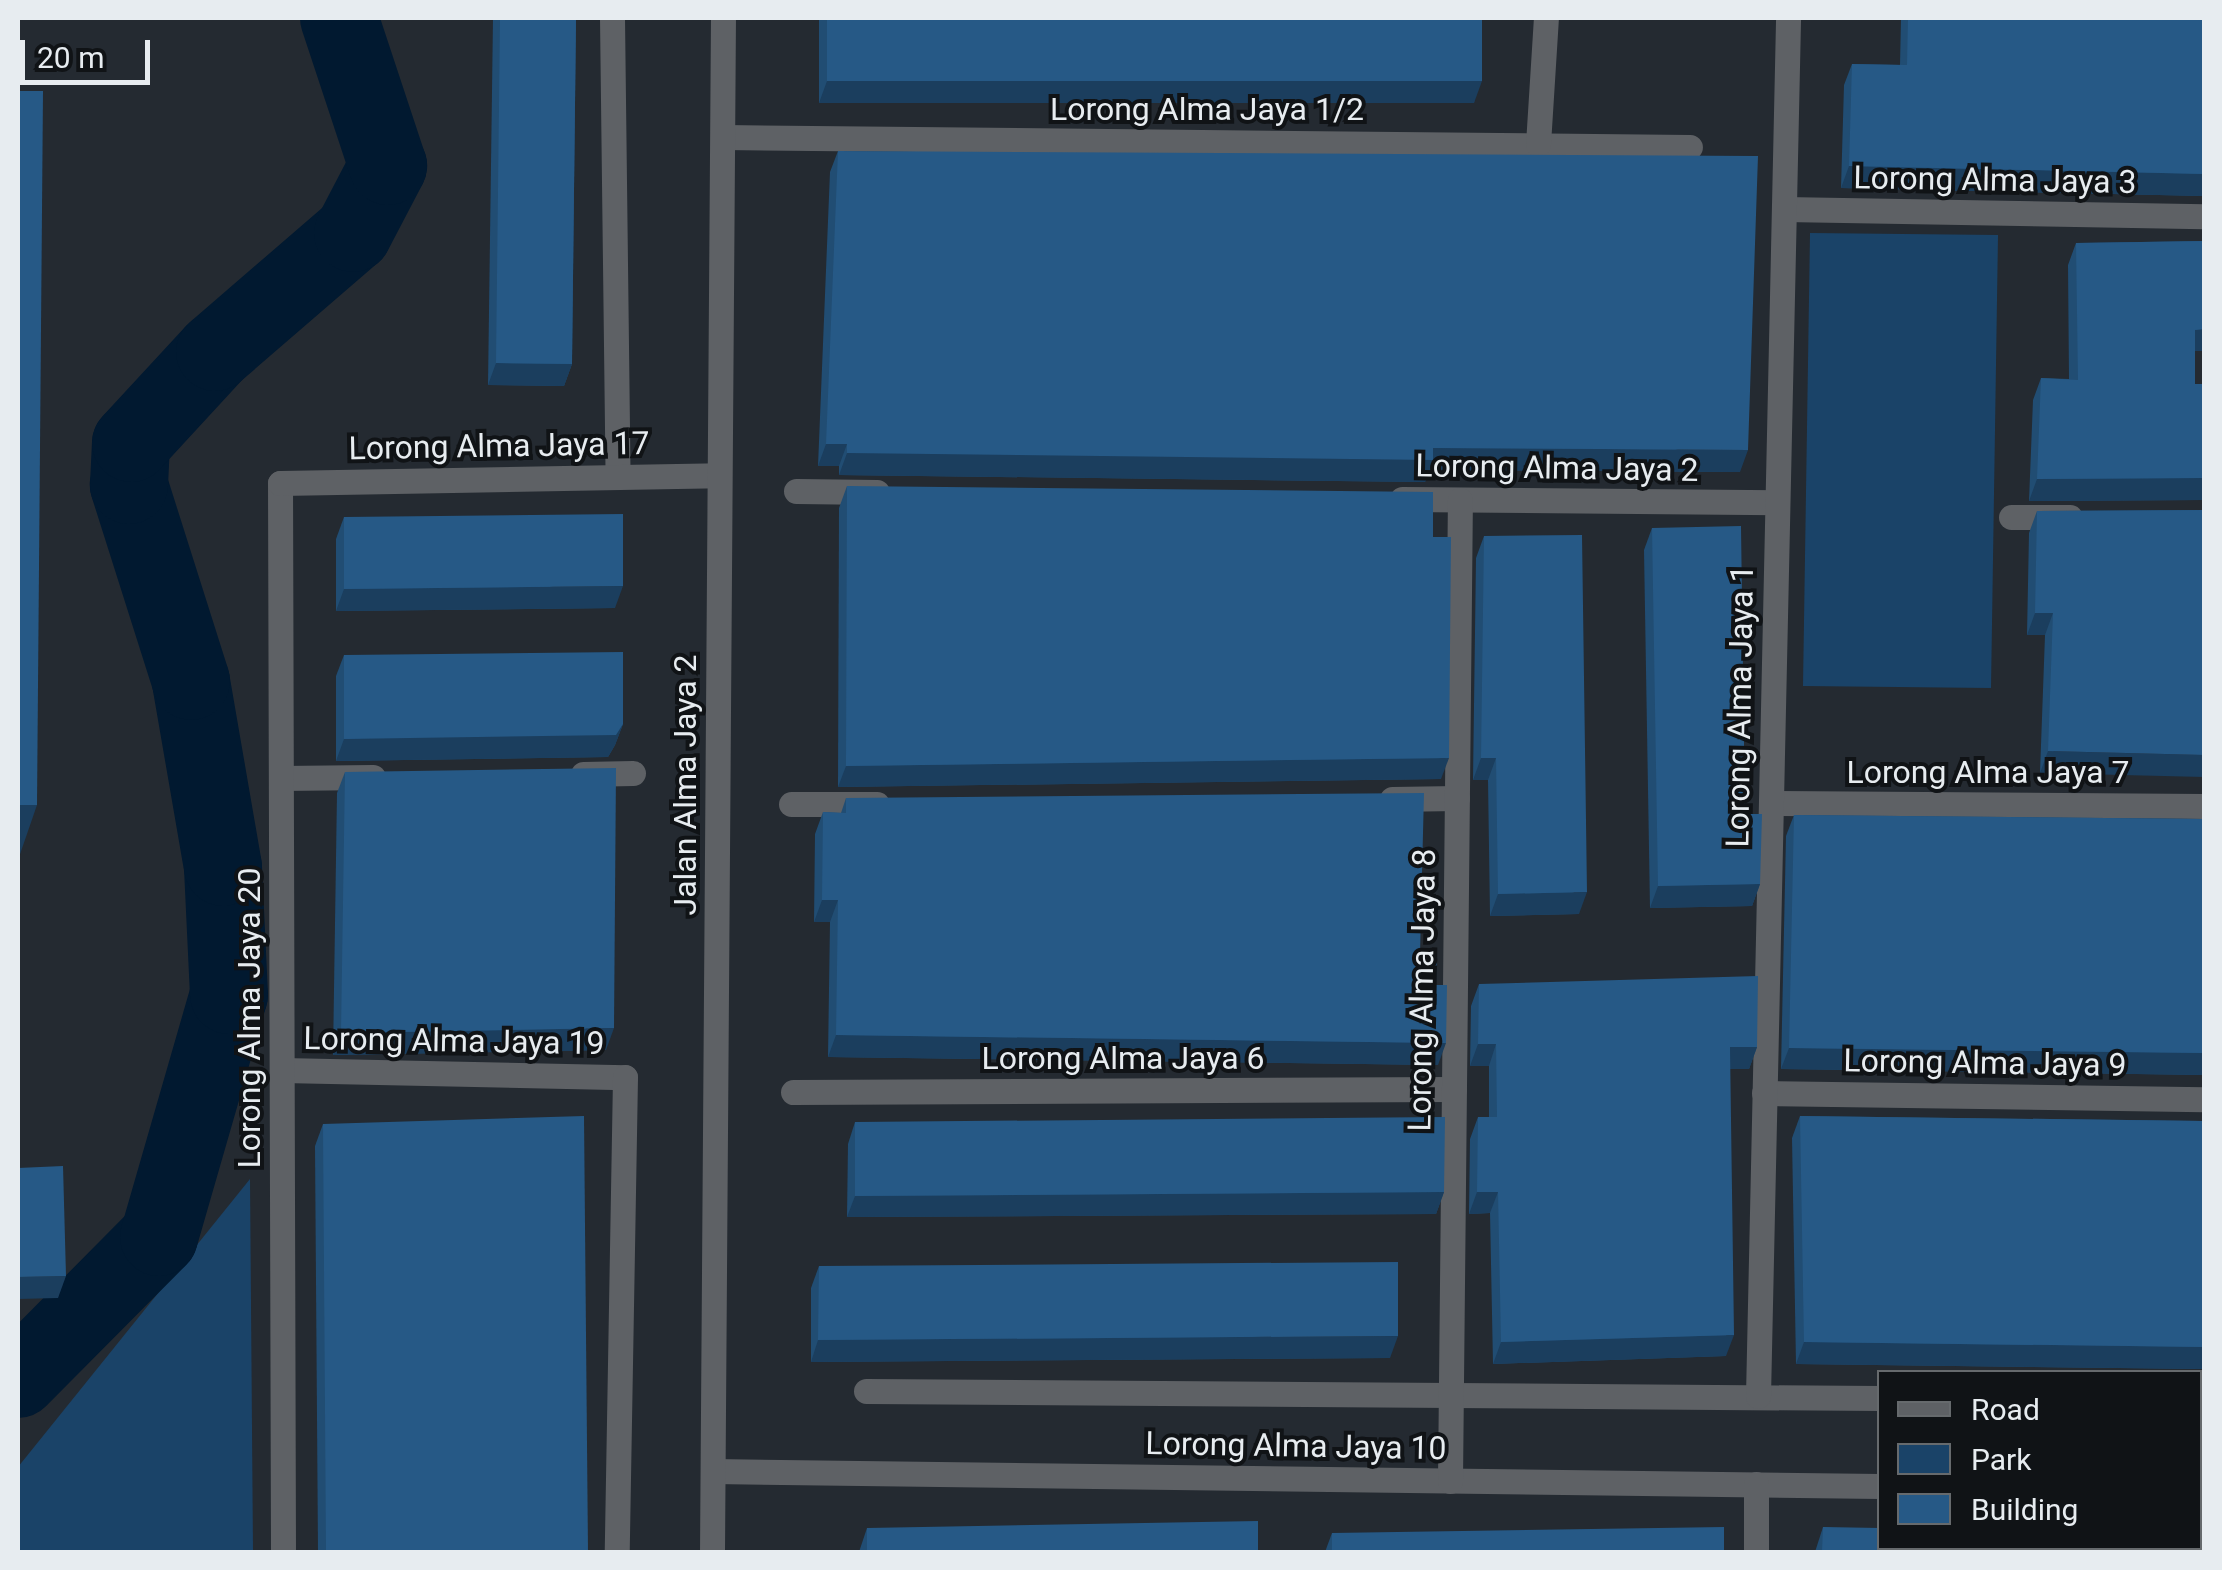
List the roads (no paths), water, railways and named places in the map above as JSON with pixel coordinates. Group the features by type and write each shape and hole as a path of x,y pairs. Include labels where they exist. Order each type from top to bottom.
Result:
{"street":[{"path":"612,18 618,476"},
{"name":"Jalan Alma Jaya 2","path":"712,1552 723,18"},
{"path":"1538,144 1546,18"},
{"name":"Lorong Alma Jaya 1","path":"1758,1396 1788,18"},
{"name":"Lorong Alma Jaya 1/2","path":"722,137 1690,147"},
{"name":"Lorong Alma Jaya 3","path":"1784,209 2204,216"},
{"name":"Lorong Alma Jaya 17","path":"280,483 719,474"},
{"name":"Lorong Alma Jaya 20","path":"280,483 283,1552"},
{"path":"796,491 913,492"},
{"name":"Lorong Alma Jaya 2","path":"1382,499 1777,502"},
{"name":"Lorong Alma Jaya 8","path":"1450,1481 1460,500"},
{"path":"2011,517 2108,516"},
{"path":"555,774 634,774"},
{"path":"281,778 398,776"},
{"path":"1359,799 1456,798"},
{"path":"791,804 909,803"},
{"name":"Lorong Alma Jaya 7","path":"1770,803 2204,806"},
{"name":"Lorong Alma Jaya 19","path":"282,1070 625,1078 616,1552"},
{"name":"Lorong Alma Jaya 6","path":"793,1092 1454,1088"},
{"name":"Lorong Alma Jaya 9","path":"1764,1092 2204,1099"},
{"name":"Lorong Alma Jaya 10","path":"866,1392 1877,1398"},
{"name":"Lorong Alma Jaya 10","path":"712,1471 1877,1486"},
{"path":"1756,1484 1756,1552"}],"waterway":[{"path":"18,1379 159,1237 229,995 223,867 191,681 129,485 131,443 215,352 353,233 388,166 339,18"}]}
